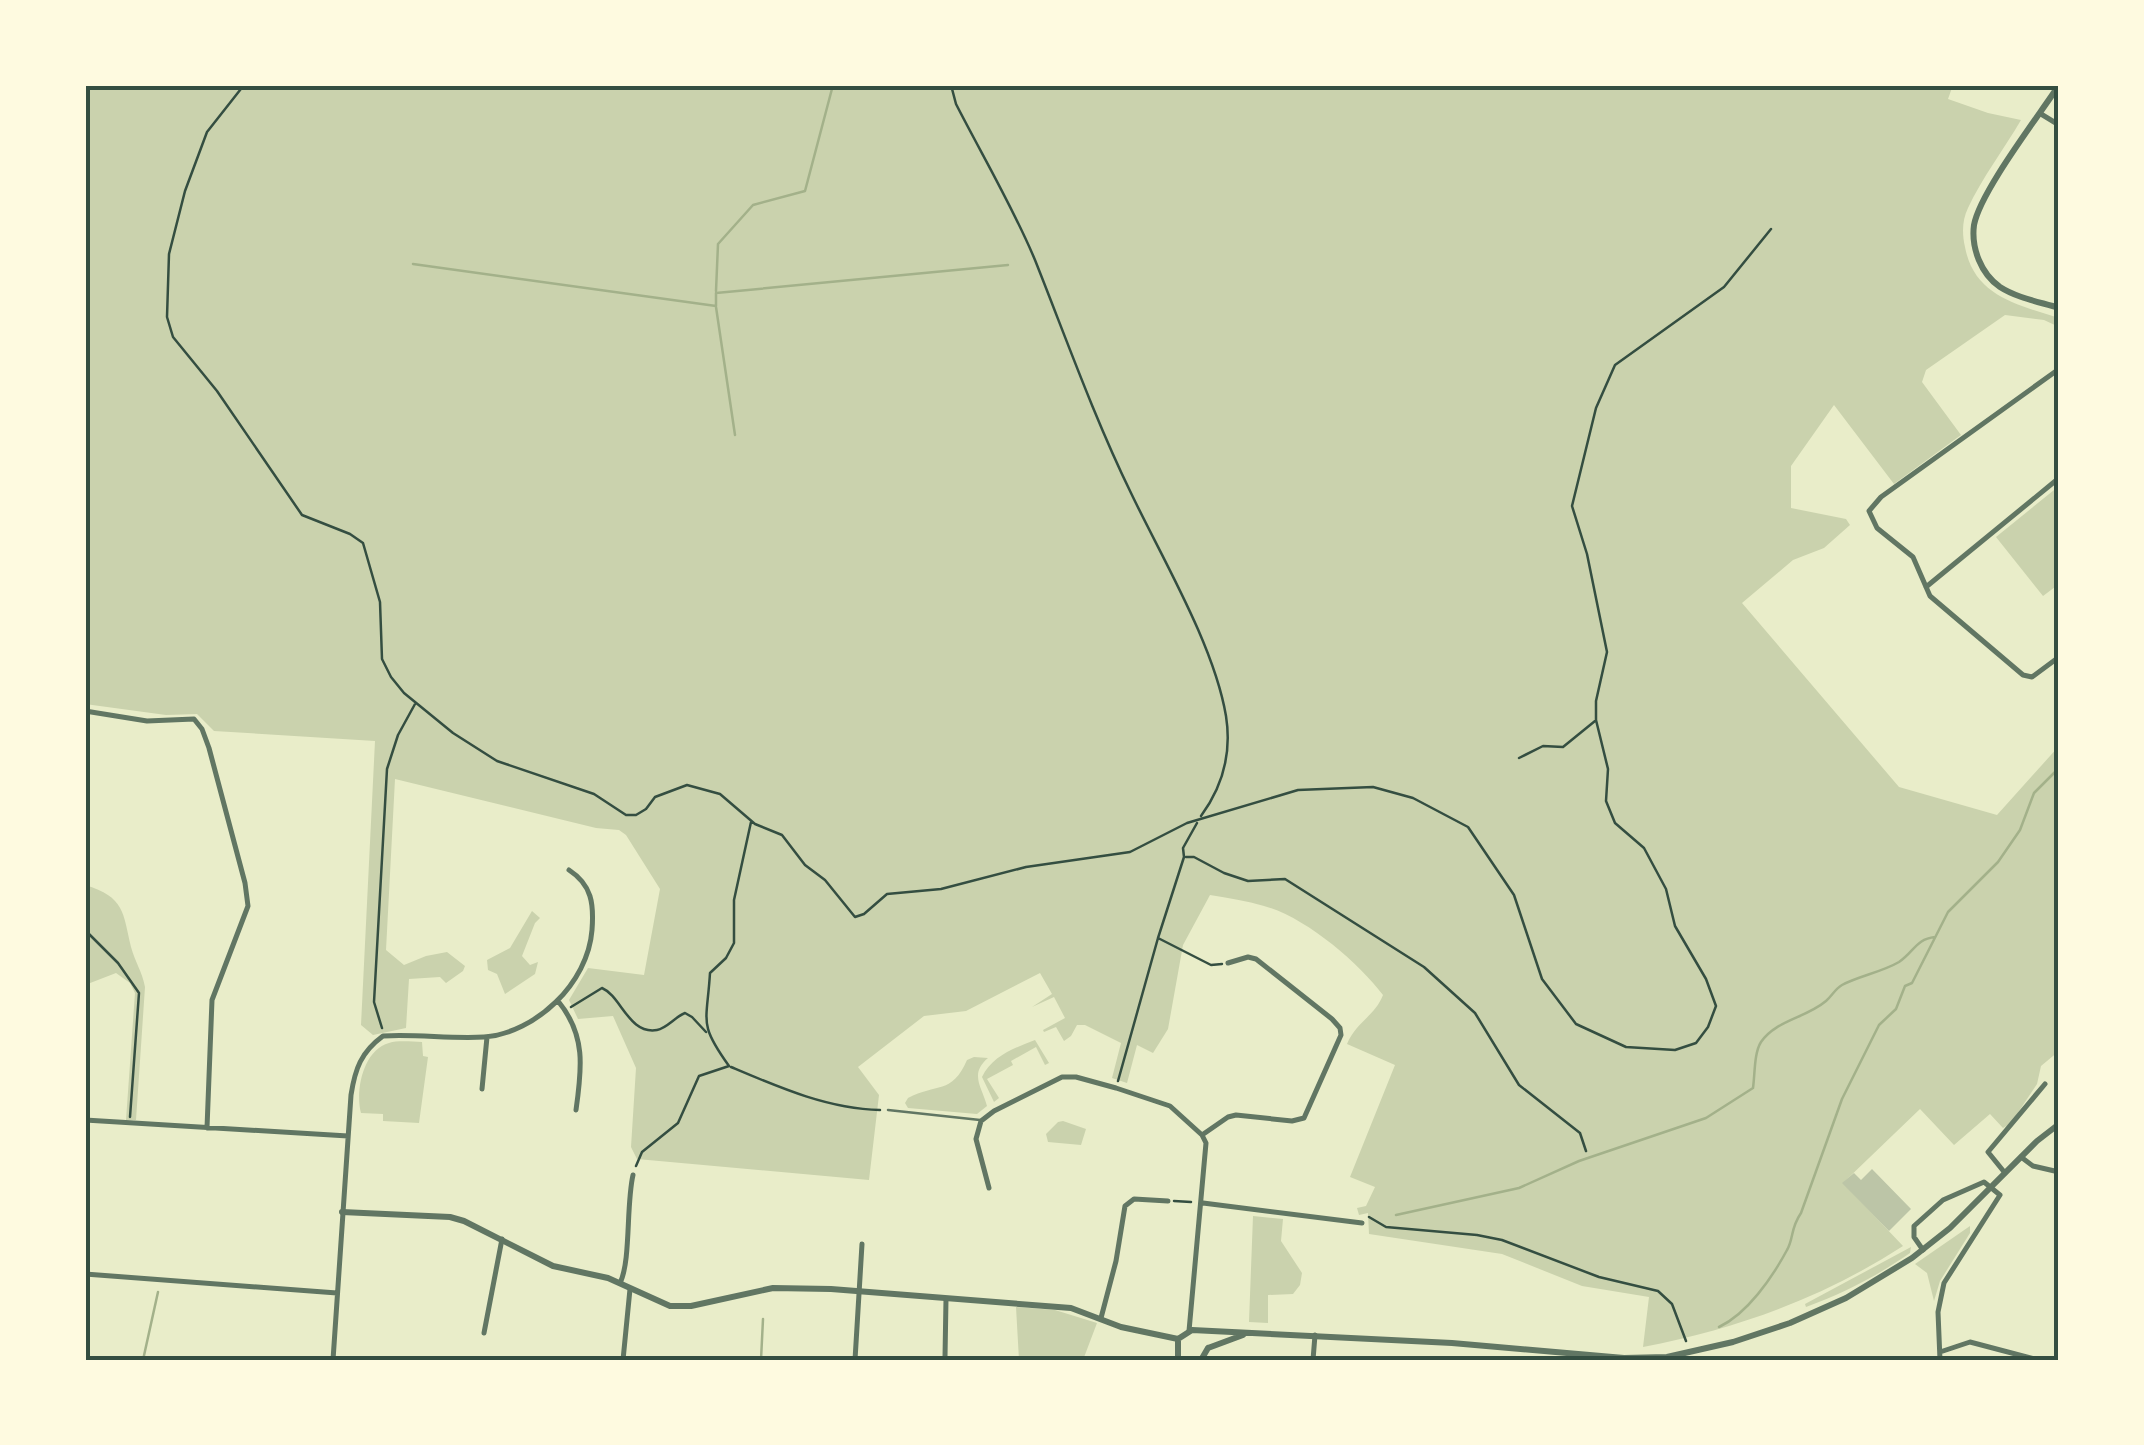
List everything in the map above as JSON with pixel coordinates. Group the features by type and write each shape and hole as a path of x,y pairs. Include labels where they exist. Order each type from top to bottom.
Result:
{"street":[{"path":"2059,85 1982,203 1974,236 1980,264 2000,287 2059,308"},
{"path":"2041,114 2059,124"},
{"path":"2059,369 1872,505 1869,516 1877,528 1912,557 1930,596 2023,675 2032,677 2059,656"},
{"path":"1926,586 2059,478"},
{"path":"85,711 147,721 194,719 202,728 248,898 212,1000 206,1128"},
{"path":"333,1360 354,1072 362,1056 384,1036 487,1037 530,1021 558,1001 580,967 592,938 592,896 569,870"},
{"path":"1202,1135 1228,1116 1301,1120 1341,1035 1332,1019 1264,964 1248,957 1228,963"},
{"path":"558,1001 572,1018 582,1050 576,1110"},
{"path":"482,1089 487,1037"},
{"path":"990,1188 976,1139 981,1121 1062,1077 1076,1077 1170,1106 1202,1135 1207,1150 1189,1331"},
{"path":"2005,1173 1988,1152 2044,1084"},
{"path":"85,1120 348,1136"},
{"path":"342,1212 450,1217 553,1266 620,1283 658,1303 683,1307 773,1288 858,1292 1049,1305 1178,1339 1189,1331 1254,1333 1452,1343 1624,1358 1666,1357 1742,1339 1846,1298 1923,1250 2059,1124"},
{"path":"2021,1156 2032,1166 2059,1172"},
{"path":"620,1283 625,1271 626,1216 633,1175"},
{"path":"1923,1250 1912,1232 1924,1214 1950,1196 1984,1182 1992,1186 2001,1198 1944,1283 1938,1312 1940,1360"},
{"path":"1100,1318 1116,1262 1125,1206 1134,1200 1168,1201"},
{"path":"1203,1202 1362,1223"},
{"path":"484,1333 502,1239"},
{"path":"855,1360 862,1244"},
{"path":"85,1274 336,1293"},
{"path":"623,1360 630,1289"},
{"path":"940,1360 945,1357 946,1299"},
{"path":"1201,1333 1208,1348"},
{"path":"1202,1360 1208,1348 1254,1333"},
{"path":"1313,1360 1316,1336"},
{"path":"1178,1339 1179,1357"},
{"path":"1940,1352 1970,1342 2038,1360"}],"lane":[{"path":"888,1110 981,1121"}],"path":[{"path":"244,85 207,132 185,191 170,254 167,317 173,337 217,391 302,514 363,543 380,602 382,659 390,676 454,733 497,760 594,794 626,815 636,814 655,797 687,785 720,794 751,821 782,835 805,866 825,880 855,917 887,894 942,889 1026,867 1130,852 1187,824 1259,800 1316,788 1373,787 1413,798 1460,821 1514,895 1542,979 1576,1024 1626,1048 1655,1050 1696,1044 1716,1006 1675,926 1666,889 1644,848 1615,823 1606,800 1608,769 1596,720 1596,701 1608,652 1587,554 1572,506 1596,408 1615,366 1724,287 1771,229"},
{"path":"951,85 956,104 1035,260 1080,377 1131,494 1158,543 1216,680 1226,718 1224,780 1183,848 1184,858 1116,1088"},
{"path":"384,1036 374,1002 387,769 398,735 416,702"},
{"path":"1519,758 1542,746 1563,747 1596,720"},
{"path":"707,1034 710,973 726,958 734,943 734,900 751,821"},
{"path":"1184,858 1194,857 1248,881 1285,880 1424,967 1475,1014 1518,1086 1580,1133 1586,1151"},
{"path":"85,930 118,963 139,994 130,1123"},
{"path":"1158,938 1212,966 1228,963"},
{"path":"570,1008 602,988 614,995 622,1012 650,1030 658,1030 684,1014 692,1016 729,1066 797,1094 864,1110 888,1110"},
{"path":"633,1175 642,1152 678,1123 699,1076 729,1066"},
{"path":"1168,1201 1203,1202"},
{"path":"1369,1217 1386,1227 1502,1240 1598,1276 1658,1291 1672,1304 1686,1341"}],"green space":[{"path":"85,85 1953,85 1948,99 2021,120 1966,213 1963,237 1970,264 1988,288 2014,303 2059,318 2059,327 2044,320 2005,315 1926,370 1922,382 1961,435 1894,484 1834,405 1791,466 1791,508 1846,519 1850,525 1824,548 1793,560 1742,603 1899,787 1997,815 2059,746 2059,1051 2041,1066 2037,1084 2011,1123 2003,1128 1990,1114 1954,1145 1920,1109 1843,1183 1903,1246 1842,1281 1778,1309 1712,1331 1643,1347 1649,1297 1582,1286 1502,1254 1369,1234 1368,1213 1359,1215 1357,1208 1366,1206 1375,1187 1350,1177 1395,1065 1347,1044 1383,995 1345,955 1313,930 1258,904 1210,895 1183,945 1168,1029 1153,1053 1137,1045 1127,1083 1112,1078 1121,1043 1085,1025 1077,1025 1064,1041 1056,1027 1044,1032 1065,1018 1054,997 1032,1007 1052,994 1040,973 966,1011 924,1016 858,1067 879,1095 869,1180 637,1159 631,1147 636,1068 613,1016 578,1019 569,1000 588,968 644,975 660,889 626,835 619,830 596,828 395,779 386,950 404,965 447,952 465,966 446,983 440,977 409,979 406,1028 373,1035 361,1025 375,741 214,731 197,714 166,715 85,704"},
{"path":"2059,486 2059,584 2043,596 1996,537"},
{"path":"85,885 108,895 120,908 145,987 136,1120 126,1120 135,993 130,983 116,973 85,985"},
{"path":"532,911 540,918 522,956 530,965 538,962 535,974 505,994 497,974 488,970 487,960 510,948"},
{"path":"1035,1040 1049,1063 1045,1065 1036,1047 1011,1061 1013,1065 987,1079 999,1098 994,1102 982,1077 986,1070 1004,1054"},
{"path":"422,1042 423,1056 428,1057 419,1123 383,1121 383,1114 361,1113 360,1083 373,1054 389,1043"},
{"path":"974,1057 988,1058 978,1075 987,1106 977,1114 908,1108 908,1098 949,1083"},
{"path":"1063,1121 1086,1129 1081,1145 1048,1142 1046,1134"},
{"path":"1253,1216 1283,1219 1281,1241 1302,1273 1293,1294 1268,1295 1268,1323 1249,1322"},
{"path":"1970,1226 1970,1233 1940,1281 1934,1301 1927,1273 1915,1264"},
{"path":"1911,1247 1910,1253 1873,1277 1806,1307 1805,1304"},
{"path":"1016,1307 1055,1310 1097,1323 1083,1360 1019,1360"}],"building":[{"path":"1872,1169 1911,1209 1889,1231 1842,1183 1854,1173 1861,1180"}],"waterway":[{"path":"716,291 718,244 753,205 805,191 833,85"},
{"path":"413,264 716,306 716,293 1008,265"},
{"path":"716,307 735,435"},
{"path":"1719,1327 1758,1294 1787,1250 1842,1099 1879,1025 1896,1009 1905,986 1912,983 1948,912 1998,862 2020,830 2034,793 2059,768"},
{"path":"1396,1215 1519,1188 1579,1161 1706,1118 1753,1088 1756,1058 1767,1035 1818,1007 1842,985 1892,965 1919,943 1935,937"},
{"path":"143,1360 158,1292"},
{"path":"761,1360 763,1319"}]}
